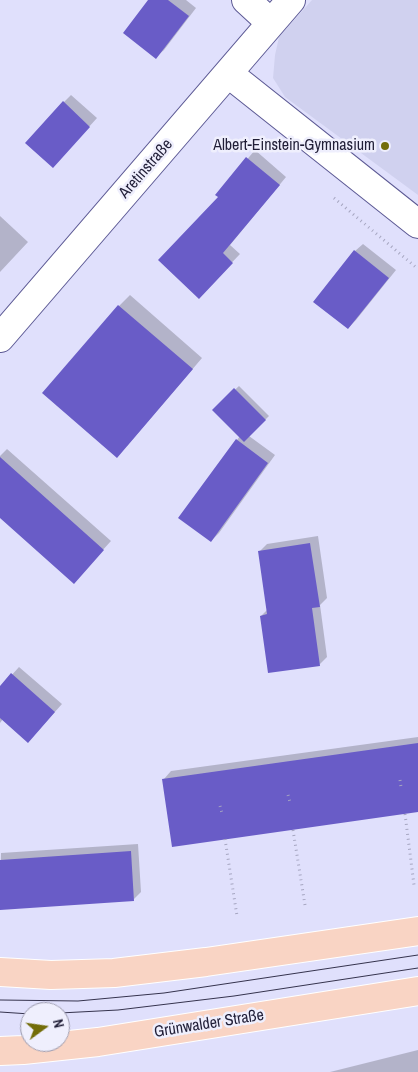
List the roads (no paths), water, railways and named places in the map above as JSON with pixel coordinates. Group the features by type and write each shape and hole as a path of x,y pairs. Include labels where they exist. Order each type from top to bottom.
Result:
{"main road":[{"path":"0,972 51,975 114,973 206,962 418,931"},
{"name":"Grünwalder Straße","path":"0,1051 98,1042 418,991"}],"street":[{"path":"246,0 271,23"},
{"name":"Aretinstraße","path":"0,338 291,0"},
{"path":"229,74 418,224"}],"tram line":[{"path":"0,1000 78,1001 164,993 418,955"},
{"path":"70,1012 118,1010 234,996 418,968"},
{"path":"0,1012 20,1013"}],"place":[{"name":"Albert-Einstein-Gymnasium","path":"385,146"}]}
